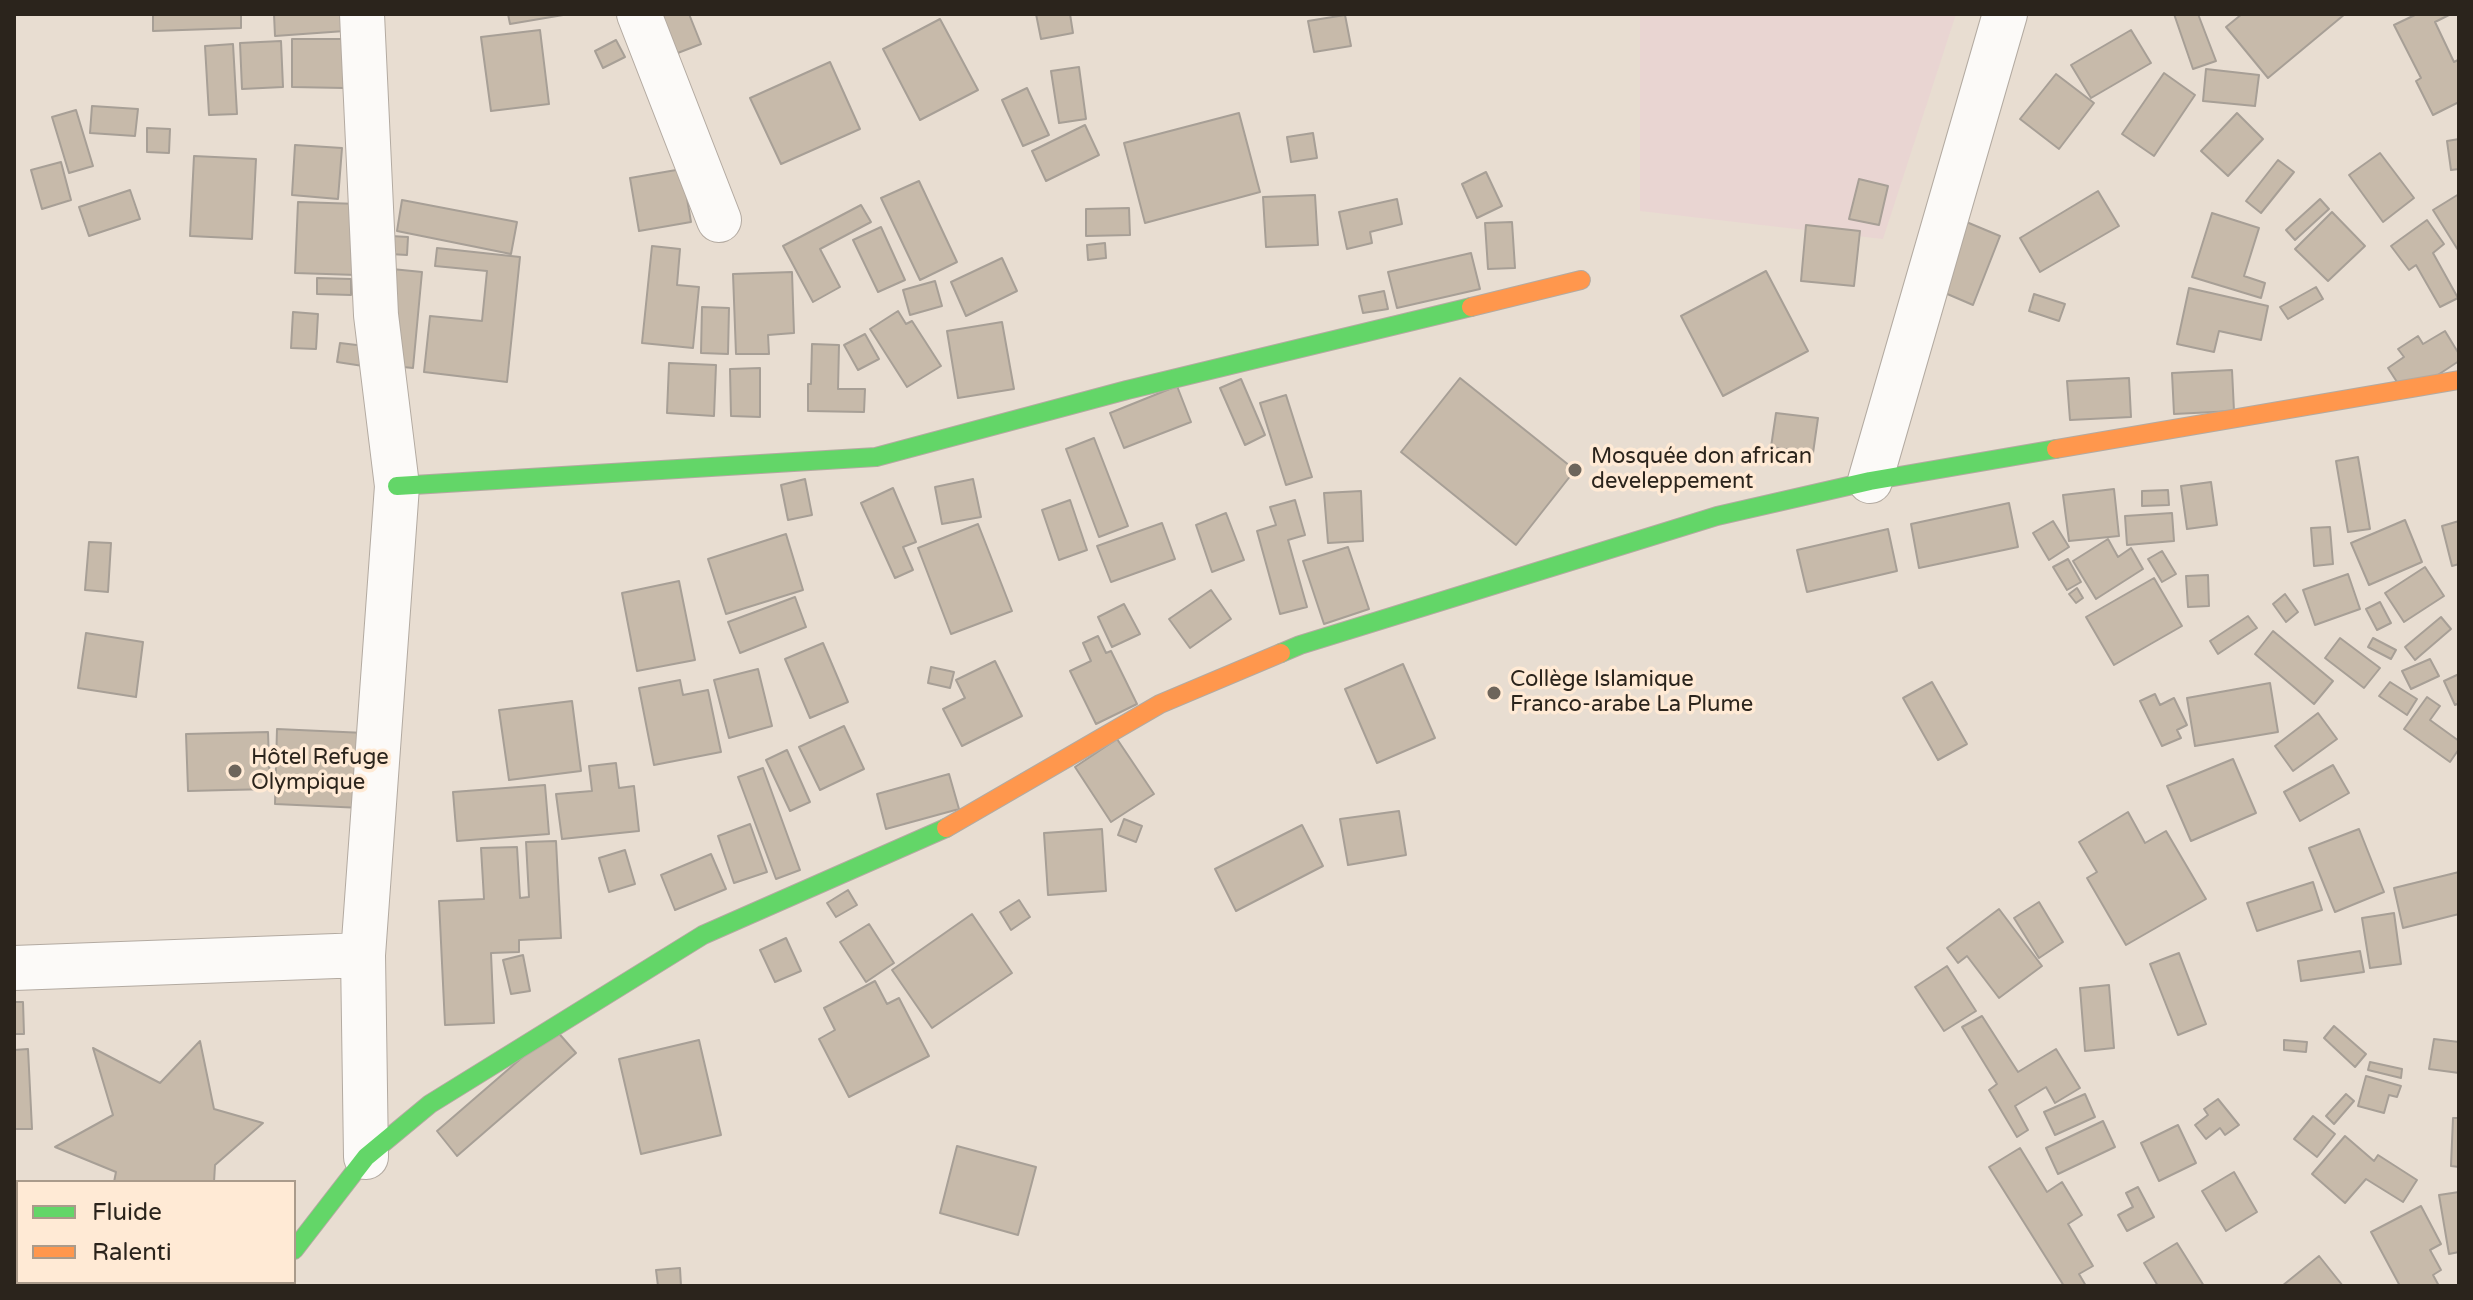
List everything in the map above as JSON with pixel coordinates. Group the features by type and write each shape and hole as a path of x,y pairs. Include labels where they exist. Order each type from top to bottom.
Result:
{"street":[{"path":"362,14 376,315 397,486 363,955 366,1157"},
{"path":"639,14 719,220"},
{"path":"1870,481 2005,14"},
{"path":"397,486 876,457 1127,390 1581,280"},
{"path":"296,1247 366,1157 430,1104 703,935 947,827 1160,704 1300,645 1717,516 1870,481 2459,380"},
{"path":"14,968 363,955"}],"shaded area":[{"path":"1640,14 1956,14 1883,239 1640,211"}],"building":[{"path":"153,14 241,14 241,28 153,31"},
{"path":"274,14 344,14 345,31 275,36"},
{"path":"508,14 569,14 510,24"},
{"path":"654,14 689,14 701,44 670,56"},
{"path":"1036,14 1070,14 1073,33 1041,39"},
{"path":"2174,14 2198,14 2216,61 2193,69"},
{"path":"2242,14 2345,14 2268,78 2226,27"},
{"path":"2417,14 2451,14 2435,22 2454,62 2459,62 2459,102 2433,115 2416,81 2421,78 2394,25"},
{"path":"1345,15 1351,46 1314,52 1308,21"},
{"path":"940,19 978,90 920,120 883,49"},
{"path":"540,30 549,104 491,111 481,37"},
{"path":"2131,30 2151,63 2091,98 2071,65"},
{"path":"292,39 344,39 344,88 292,87"},
{"path":"616,40 625,57 603,68 595,51"},
{"path":"281,41 283,87 242,89 240,43"},
{"path":"233,44 237,114 209,115 205,46"},
{"path":"830,62 860,129 781,164 750,98"},
{"path":"1079,67 1086,119 1059,123 1051,71"},
{"path":"2206,69 2259,75 2255,106 2203,101"},
{"path":"2164,73 2195,95 2154,156 2122,134"},
{"path":"2056,74 2094,103 2059,149 2020,119"},
{"path":"1027,88 1049,135 1023,146 1002,100"},
{"path":"92,106 138,109 135,136 90,133"},
{"path":"76,110 93,166 69,173 52,117"},
{"path":"1239,113 1260,192 1145,223 1124,143"},
{"path":"2237,113 2263,139 2228,176 2201,151"},
{"path":"1085,125 1099,155 1046,181 1032,151"},
{"path":"147,128 170,129 169,153 147,152"},
{"path":"1313,133 1317,158 1291,162 1287,137"},
{"path":"2459,139 2459,169 2451,170 2447,141"},
{"path":"295,145 342,148 338,199 292,195"},
{"path":"2380,153 2414,198 2383,222 2349,175"},
{"path":"194,156 256,159 252,239 190,236"},
{"path":"2278,160 2294,172 2261,213 2246,201"},
{"path":"61,162 71,200 42,209 31,170"},
{"path":"682,169 691,222 639,231 630,178"},
{"path":"1486,172 1502,206 1477,218 1462,184"},
{"path":"1859,179 1888,186 1879,225 1849,219"},
{"path":"919,181 957,262 920,280 881,198"},
{"path":"130,190 140,219 89,236 79,207"},
{"path":"2098,191 2119,226 2040,272 2020,238"},
{"path":"2459,194 2459,249 2458,250 2433,210"},
{"path":"1315,195 1318,245 1266,247 1263,197"},
{"path":"1397,199 1402,224 1370,232 1372,243 1347,249 1339,212"},
{"path":"2320,199 2329,209 2295,240 2286,230"},
{"path":"402,200 517,222 511,254 397,231"},
{"path":"298,202 359,204 357,275 295,273"},
{"path":"861,205 871,222 820,249 840,287 813,302 783,246"},
{"path":"1129,208 1130,235 1086,236 1086,209"},
{"path":"2332,212 2365,246 2328,281 2295,249"},
{"path":"2212,213 2259,228 2244,276 2265,283 2261,298 2192,277"},
{"path":"2427,220 2444,244 2433,253 2458,298 2440,307 2416,265 2409,270 2391,246"},
{"path":"1964,221 2000,236 1973,305 1938,290"},
{"path":"1512,222 1515,268 1488,269 1485,223"},
{"path":"1806,225 1860,231 1854,286 1801,281"},
{"path":"881,227 905,280 878,292 853,240"},
{"path":"391,236 408,237 407,255 390,254"},
{"path":"1105,243 1106,258 1088,260 1087,245"},
{"path":"652,246 680,249 677,285 699,287 693,348 642,343"},
{"path":"437,248 520,257 507,382 424,372 430,316 482,321 487,271 435,266"},
{"path":"1471,253 1480,289 1397,308 1388,272"},
{"path":"1002,258 1017,291 966,316 951,282"},
{"path":"392,269 422,272 413,368 383,365"},
{"path":"1766,271 1808,351 1723,396 1681,316"},
{"path":"792,272 794,333 768,335 769,354 736,354 733,274"},
{"path":"317,278 351,279 351,295 317,294"},
{"path":"935,281 942,306 910,315 903,290"},
{"path":"2316,287 2323,299 2288,319 2280,307"},
{"path":"2189,288 2268,306 2261,340 2219,331 2214,352 2177,344"},
{"path":"1384,291 1388,309 1363,313 1359,296"},
{"path":"2034,294 2065,304 2059,321 2029,311"},
{"path":"702,307 729,308 728,354 701,353"},
{"path":"898,311 906,324 912,321 941,366 907,387 870,329"},
{"path":"293,312 318,314 316,349 291,348"},
{"path":"1002,322 1014,389 958,398 947,331"},
{"path":"2445,331 2459,354 2459,361 2406,396 2388,368 2404,357 2398,349 2418,336 2423,344"},
{"path":"865,334 879,359 858,370 844,345"},
{"path":"340,343 365,346 363,366 337,362"},
{"path":"812,344 839,345 838,389 865,389 864,412 808,411"},
{"path":"669,363 716,365 714,416 667,413"},
{"path":"760,368 760,417 731,416 730,369"},
{"path":"2232,370 2234,411 2174,414 2172,373"},
{"path":"1460,378 1575,470 1516,545 1401,452"},
{"path":"2129,378 2131,417 2070,420 2067,381"},
{"path":"1241,379 1265,435 1245,445 1220,388"},
{"path":"1177,386 1191,422 1124,448 1110,413"},
{"path":"1286,395 1312,477 1286,485 1260,403"},
{"path":"1776,413 1818,418 1813,453 1771,447"},
{"path":"1094,438 1128,526 1099,537 1066,449"},
{"path":"2358,457 2370,529 2348,532 2336,461"},
{"path":"805,479 812,515 788,520 781,485"},
{"path":"973,479 981,517 942,524 935,487"},
{"path":"2211,482 2217,525 2187,529 2181,486"},
{"path":"893,488 916,542 903,547 913,570 895,578 861,503"},
{"path":"2114,489 2119,536 2069,541 2063,495"},
{"path":"2168,490 2169,505 2142,506 2142,491"},
{"path":"1361,491 1363,541 1328,543 1324,493"},
{"path":"1070,500 1087,550 1059,560 1042,510"},
{"path":"1295,500 1305,535 1288,540 1307,607 1280,614 1257,531 1276,525 1270,507"},
{"path":"2009,503 2018,547 1919,568 1911,524"},
{"path":"1226,513 1244,560 1212,572 1196,525"},
{"path":"2172,513 2174,541 2127,545 2125,516"},
{"path":"2405,520 2422,562 2369,585 2351,543"},
{"path":"2053,521 2069,547 2049,560 2033,533"},
{"path":"2459,521 2459,564 2452,566 2442,526"},
{"path":"1162,523 1175,559 1111,582 1097,546"},
{"path":"978,524 1012,611 951,634 918,548"},
{"path":"2330,527 2333,564 2314,566 2311,528"},
{"path":"1888,529 1897,571 1807,592 1797,550"},
{"path":"786,534 803,590 726,614 708,559"},
{"path":"2108,539 2118,557 2131,548 2143,569 2096,599 2073,561"},
{"path":"89,542 111,543 108,592 85,590"},
{"path":"1348,547 1369,609 1324,624 1303,561"},
{"path":"2162,551 2176,574 2162,582 2148,559"},
{"path":"2068,559 2081,582 2067,590 2053,567"},
{"path":"2425,567 2444,596 2404,622 2385,593"},
{"path":"2348,574 2360,609 2315,625 2303,590"},
{"path":"2208,575 2209,606 2188,607 2186,576"},
{"path":"2154,578 2182,626 2114,665 2086,617"},
{"path":"679,581 695,660 637,671 622,593"},
{"path":"2077,588 2083,598 2076,603 2069,594"},
{"path":"1211,590 1231,619 1190,648 1169,619"},
{"path":"2285,594 2298,612 2286,622 2273,604"},
{"path":"795,597 806,627 740,653 728,622"},
{"path":"2380,602 2391,623 2377,630 2366,609"},
{"path":"1124,604 1140,634 1112,647 1098,617"},
{"path":"2248,616 2257,628 2218,654 2210,641"},
{"path":"2441,617 2451,629 2415,660 2405,647"},
{"path":"2273,631 2333,681 2314,704 2255,654"},
{"path":"86,633 143,642 136,697 78,688"},
{"path":"1098,636 1106,653 1111,651 1137,704 1096,724 1070,671 1091,661 1083,643"},
{"path":"2340,638 2380,668 2364,688 2325,658"},
{"path":"2373,638 2396,650 2391,659 2368,647"},
{"path":"823,643 848,702 810,718 785,659"},
{"path":"2430,659 2439,676 2411,689 2402,671"},
{"path":"995,661 1022,716 962,746 943,709 965,698 956,680"},
{"path":"1403,664 1435,738 1377,763 1345,689"},
{"path":"931,667 954,672 950,688 928,683"},
{"path":"758,669 772,726 729,738 714,680"},
{"path":"2459,674 2459,703 2455,705 2444,681"},
{"path":"680,680 683,695 708,690 721,752 654,765 639,688"},
{"path":"1932,682 1967,744 1938,760 1903,698"},
{"path":"2390,682 2417,699 2407,715 2379,696"},
{"path":"2270,683 2278,732 2195,746 2187,698"},
{"path":"2155,694 2160,705 2174,698 2187,725 2177,730 2181,738 2162,746 2140,701"},
{"path":"2427,697 2440,706 2430,720 2459,741 2459,749 2450,762 2404,729"},
{"path":"572,701 581,771 509,780 499,710"},
{"path":"2318,713 2337,739 2293,771 2275,746"},
{"path":"844,726 864,769 820,790 799,747"},
{"path":"277,729 365,733 362,808 275,804"},
{"path":"268,732 270,789 188,791 186,734"},
{"path":"1117,739 1154,794 1111,822 1075,767"},
{"path":"787,750 810,802 790,811 766,760"},
{"path":"2233,759 2256,813 2191,841 2167,786"},
{"path":"616,763 619,788 634,786 639,831 562,839 556,794 592,791 589,766"},
{"path":"2333,765 2349,793 2300,821 2284,792"},
{"path":"763,768 800,870 776,879 738,777"},
{"path":"949,774 959,809 886,829 877,794"},
{"path":"545,785 549,834 457,841 453,792"},
{"path":"1399,811 1406,855 1348,865 1340,819"},
{"path":"2128,812 2145,843 2166,831 2206,899 2126,945 2087,878 2097,872 2079,842"},
{"path":"1124,819 1142,826 1136,842 1118,835"},
{"path":"750,824 767,872 734,883 718,836"},
{"path":"1302,825 1323,866 1236,911 1215,869"},
{"path":"1102,829 1106,891 1048,895 1044,833"},
{"path":"2359,829 2384,892 2335,912 2309,848"},
{"path":"556,841 561,938 519,940 519,952 491,953 494,1023 445,1025 439,901 484,899 481,848 517,847 520,898 529,897 526,842"},
{"path":"625,850 635,884 609,892 599,858"},
{"path":"711,854 726,889 675,910 661,875"},
{"path":"2459,872 2459,914 2403,928 2394,888"},
{"path":"2313,882 2322,910 2257,931 2247,903"},
{"path":"848,890 857,905 836,917 827,903"},
{"path":"1019,900 1030,917 1011,930 1000,912"},
{"path":"2039,902 2063,942 2039,958 2014,918"},
{"path":"1999,909 2042,966 1999,998 1967,956 1958,963 1947,948"},
{"path":"2394,913 2401,964 2370,968 2362,918"},
{"path":"972,914 1012,973 932,1028 892,970"},
{"path":"869,924 894,963 866,982 840,942"},
{"path":"786,938 801,971 775,982 760,950"},
{"path":"2360,951 2364,972 2301,981 2298,961"},
{"path":"2179,953 2206,1024 2178,1035 2150,964"},
{"path":"523,955 530,991 511,994 503,960"},
{"path":"1947,966 1976,1011 1944,1031 1915,987"},
{"path":"875,981 887,1004 899,998 929,1056 849,1097 819,1039 835,1030 824,1008"},
{"path":"2109,985 2114,1048 2085,1051 2080,988"},
{"path":"14,1002 23,1002 24,1034 14,1034"},
{"path":"1982,1016 2018,1072 2056,1049 2080,1088 2055,1103 2046,1087 2015,1106 2028,1130 2017,1137 1989,1090 1997,1084 1962,1027"},
{"path":"2334,1026 2366,1054 2355,1067 2324,1038"},
{"path":"555,1029 576,1053 457,1156 437,1131"},
{"path":"2434,1039 2459,1042 2459,1073 2429,1069"},
{"path":"699,1040 721,1135 641,1154 619,1059"},
{"path":"2284,1040 2307,1042 2306,1052 2284,1050"},
{"path":"200,1041 214,1109 263,1123 215,1165 214,1180 114,1180 116,1172 55,1147 113,1115 93,1048 160,1083"},
{"path":"28,1049 32,1129 14,1129 14,1050"},
{"path":"2370,1062 2402,1069 2401,1078 2368,1070"},
{"path":"2366,1076 2401,1086 2397,1097 2389,1095 2384,1113 2358,1106"},
{"path":"2085,1094 2095,1117 2055,1135 2044,1112"},
{"path":"2346,1094 2354,1101 2334,1124 2326,1116"},
{"path":"2218,1099 2239,1125 2225,1135 2220,1128 2206,1139 2195,1125 2208,1115 2204,1109"},
{"path":"2313,1116 2335,1134 2317,1157 2294,1139"},
{"path":"2453,1118 2459,1118 2459,1167 2451,1166"},
{"path":"2103,1121 2115,1147 2058,1174 2046,1148"},
{"path":"2178,1125 2196,1163 2159,1181 2141,1143"},
{"path":"2345,1136 2374,1161 2378,1155 2417,1180 2403,1202 2366,1179 2345,1203 2312,1174"},
{"path":"957,1146 1036,1167 1018,1235 940,1213"},
{"path":"2020,1148 2047,1192 2062,1182 2082,1215 2068,1224 2093,1266 2079,1274 2086,1286 2064,1286 1989,1167"},
{"path":"2234,1172 2257,1212 2226,1231 2202,1191"},
{"path":"2138,1187 2154,1217 2127,1231 2118,1215 2133,1207 2126,1193"},
{"path":"2459,1192 2459,1252 2449,1254 2439,1195"},
{"path":"2421,1206 2441,1244 2430,1250 2441,1270 2433,1275 2439,1286 2400,1286 2371,1232"},
{"path":"2177,1243 2204,1286 2158,1286 2144,1263"},
{"path":"2319,1256 2343,1286 2282,1286"},
{"path":"680,1268 681,1286 658,1286 656,1270"}],"traffic: fast":[{"path":"397,486 876,457 1127,390 1471,307"},
{"path":"1281,653 1717,516 1870,481 2056,449"},
{"path":"296,1247 366,1157 430,1104 703,935 946,828"}],"traffic: slow":[{"path":"1471,307 1581,280"},
{"path":"2056,449 2459,380"},
{"path":"946,828 1160,704 1281,653"}],"place":[{"name":"Mosquée don african develeppement","path":"1575,470"},
{"name":"Collège Islamique Franco-arabe La Plume","path":"1494,693"},
{"name":"Hôtel Refuge Olympique","path":"235,771"}]}
